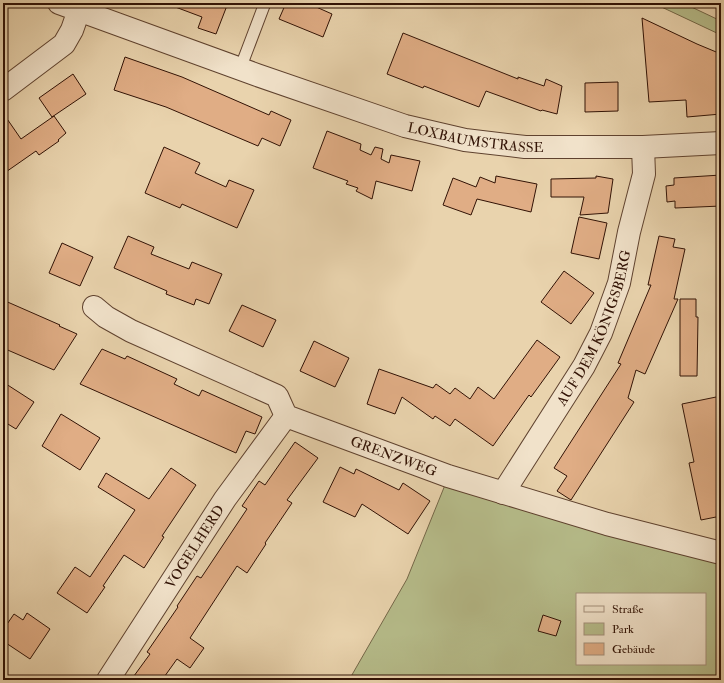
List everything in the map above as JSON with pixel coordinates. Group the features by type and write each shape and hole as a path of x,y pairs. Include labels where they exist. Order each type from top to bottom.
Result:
{"street":[{"name":"LOXBAUMSTRASSE","path":"59,3 240,69 405,126 465,140 525,147 643,147 721,143"},
{"path":"3,90 64,44 72,30 79,10"},
{"name":"AUF DEM KÖNIGSBERG","path":"503,493 584,366 600,333 619,283 629,232 644,174 643,147"},
{"path":"94,307 106,317 130,331 277,396 286,416"},
{"name":"GRENZWEG","path":"286,416 448,476 607,524 721,553"},
{"name":"VOGELHERD","path":"108,680 225,499 286,416"}],"lane":[{"path":"240,69 265,3"}],"green space":[{"path":"653,3 683,3 721,21 721,35"},
{"path":"445,485 721,563 721,680 349,680 407,579"}],"building":[{"path":"170,3 228,3 216,34 198,28 202,17 170,5"},
{"path":"286,3 315,3 314,6 332,14 323,37 279,19"},
{"path":"642,18 721,54 721,114 687,117 686,100 649,102"},
{"path":"403,33 518,79 518,77 544,86 546,79 562,86 557,114 541,111 486,91 479,107 387,74"},
{"path":"125,57 182,77 269,115 271,111 291,120 280,146 262,138 258,146 166,107 114,90"},
{"path":"73,74 86,94 52,117 39,98"},
{"path":"618,82 618,111 585,112 585,83"},
{"path":"3,113 21,139 54,116 66,133 58,140 59,141 39,155 36,151 3,174"},
{"path":"327,131 361,144 360,150 371,155 375,147 383,149 381,159 389,163 391,155 420,161 412,191 376,181 372,199 356,191 358,188 346,184 348,181 313,168"},
{"path":"164,147 200,163 195,173 226,187 229,180 254,190 237,228 182,204 180,208 145,193"},
{"path":"721,175 721,206 675,208 675,201 667,202 666,186 674,185 674,178"},
{"path":"496,176 537,184 531,212 477,199 471,215 443,205 453,178 476,187 480,177 495,183"},
{"path":"596,176 613,179 608,213 580,215 584,197 551,197 551,179 596,178"},
{"path":"579,217 607,223 599,259 571,253"},
{"path":"128,236 154,247 151,254 189,269 192,262 222,274 209,304 196,299 194,305 166,294 167,291 114,268"},
{"path":"659,236 675,239 673,247 685,249 674,299 678,299 645,374 636,370 628,398 634,402 571,500 557,491 567,476 554,468 621,364 618,363 651,285 648,285"},
{"path":"62,243 93,257 80,286 49,273"},
{"path":"564,271 594,293 571,324 541,302"},
{"path":"680,299 696,299 696,317 698,317 697,376 680,376"},
{"path":"3,300 77,334 54,370 3,348"},
{"path":"242,305 276,320 263,347 229,331"},
{"path":"537,340 560,357 531,397 529,395 493,446 455,419 450,426 435,416 433,419 402,397 395,414 367,404 379,369 433,388 436,384 450,394 455,388 470,399 478,387 494,399"},
{"path":"314,341 349,358 335,387 300,371"},
{"path":"102,349 125,359 127,356 177,379 174,384 199,396 202,390 262,417 255,434 246,431 236,453 80,384"},
{"path":"3,382 34,402 16,429 3,421"},
{"path":"721,396 721,516 701,520 689,463 694,462 682,404"},
{"path":"61,414 100,438 80,470 42,446"},
{"path":"295,442 318,458 287,500 292,503 247,573 237,566 190,638 204,648 190,668 177,659 162,680 131,680 150,654 147,652 197,576 201,578 247,509 242,506 259,481 265,485"},
{"path":"340,467 354,474 356,469 399,490 403,483 430,501 408,534 362,504 355,517 323,502"},
{"path":"171,468 196,485 162,536 164,537 144,568 124,555 87,613 57,593 75,567 90,577 135,510 98,487 106,473 149,499"},
{"path":"27,613 50,629 30,659 3,641 3,630 14,614 23,620"},
{"path":"543,615 561,621 556,636 538,631"}]}
